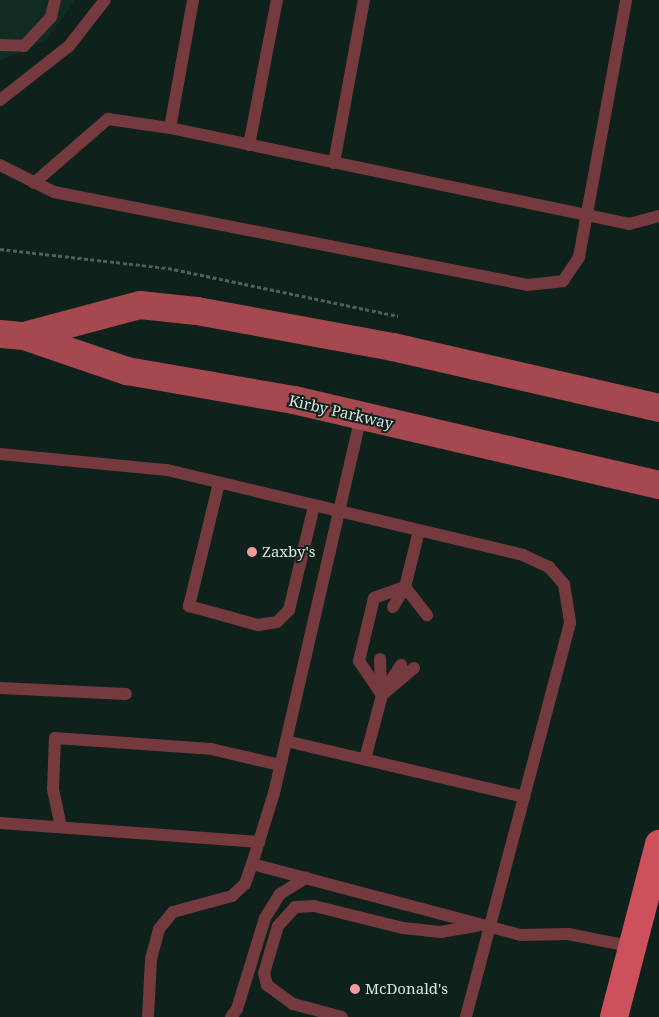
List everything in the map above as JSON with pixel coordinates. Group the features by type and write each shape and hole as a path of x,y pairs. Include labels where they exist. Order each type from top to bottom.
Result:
{"main road":[{"name":"Kirby Parkway","path":"12,335 140,305 197,311 393,347 659,408"},
{"name":"Kirby Parkway","path":"12,335 127,371 294,400 659,485"},
{"path":"614,1017 634,947 659,844"}],"lane":[{"path":"0,45 24,46 51,17 55,0"},
{"path":"0,100 69,46 105,0"},
{"path":"170,128 194,0"},
{"path":"249,145 277,0"},
{"path":"334,163 364,0"},
{"path":"0,165 54,192 527,285 563,281 579,256 626,0"},
{"path":"34,183 108,119 170,128 629,224 659,216"},
{"path":"148,1017 151,959 159,929 173,912 232,896 245,884 259,842 286,741 361,416"},
{"path":"0,454 167,470 523,556 549,566 564,584 570,623 525,797 486,926 466,1017"},
{"path":"219,483 189,606 258,625 277,622 289,610 314,506"},
{"path":"393,607 405,587 419,531"},
{"path":"405,587 414,612"},
{"path":"405,587 427,615"},
{"path":"382,695 359,661 374,598 405,587"},
{"path":"380,659 382,695"},
{"path":"365,759 382,695 401,664"},
{"path":"382,695 414,668"},
{"path":"0,688 126,694"},
{"path":"61,828 53,789 55,738 211,749 280,765"},
{"path":"286,741 525,797"},
{"path":"0,823 259,842"},
{"path":"252,864 521,935 568,934 634,947"},
{"path":"231,1017 237,1009 265,918 280,894 306,878"},
{"path":"342,1017 293,1004 267,985 264,974 278,926 296,907 314,906 412,929 441,932 486,926"}],"shaded area":[{"path":"0,0 76,0 45,41 0,61"}],"place":[{"name":"Zaxby's","path":"252,552"},
{"name":"McDonald's","path":"355,989"}]}
